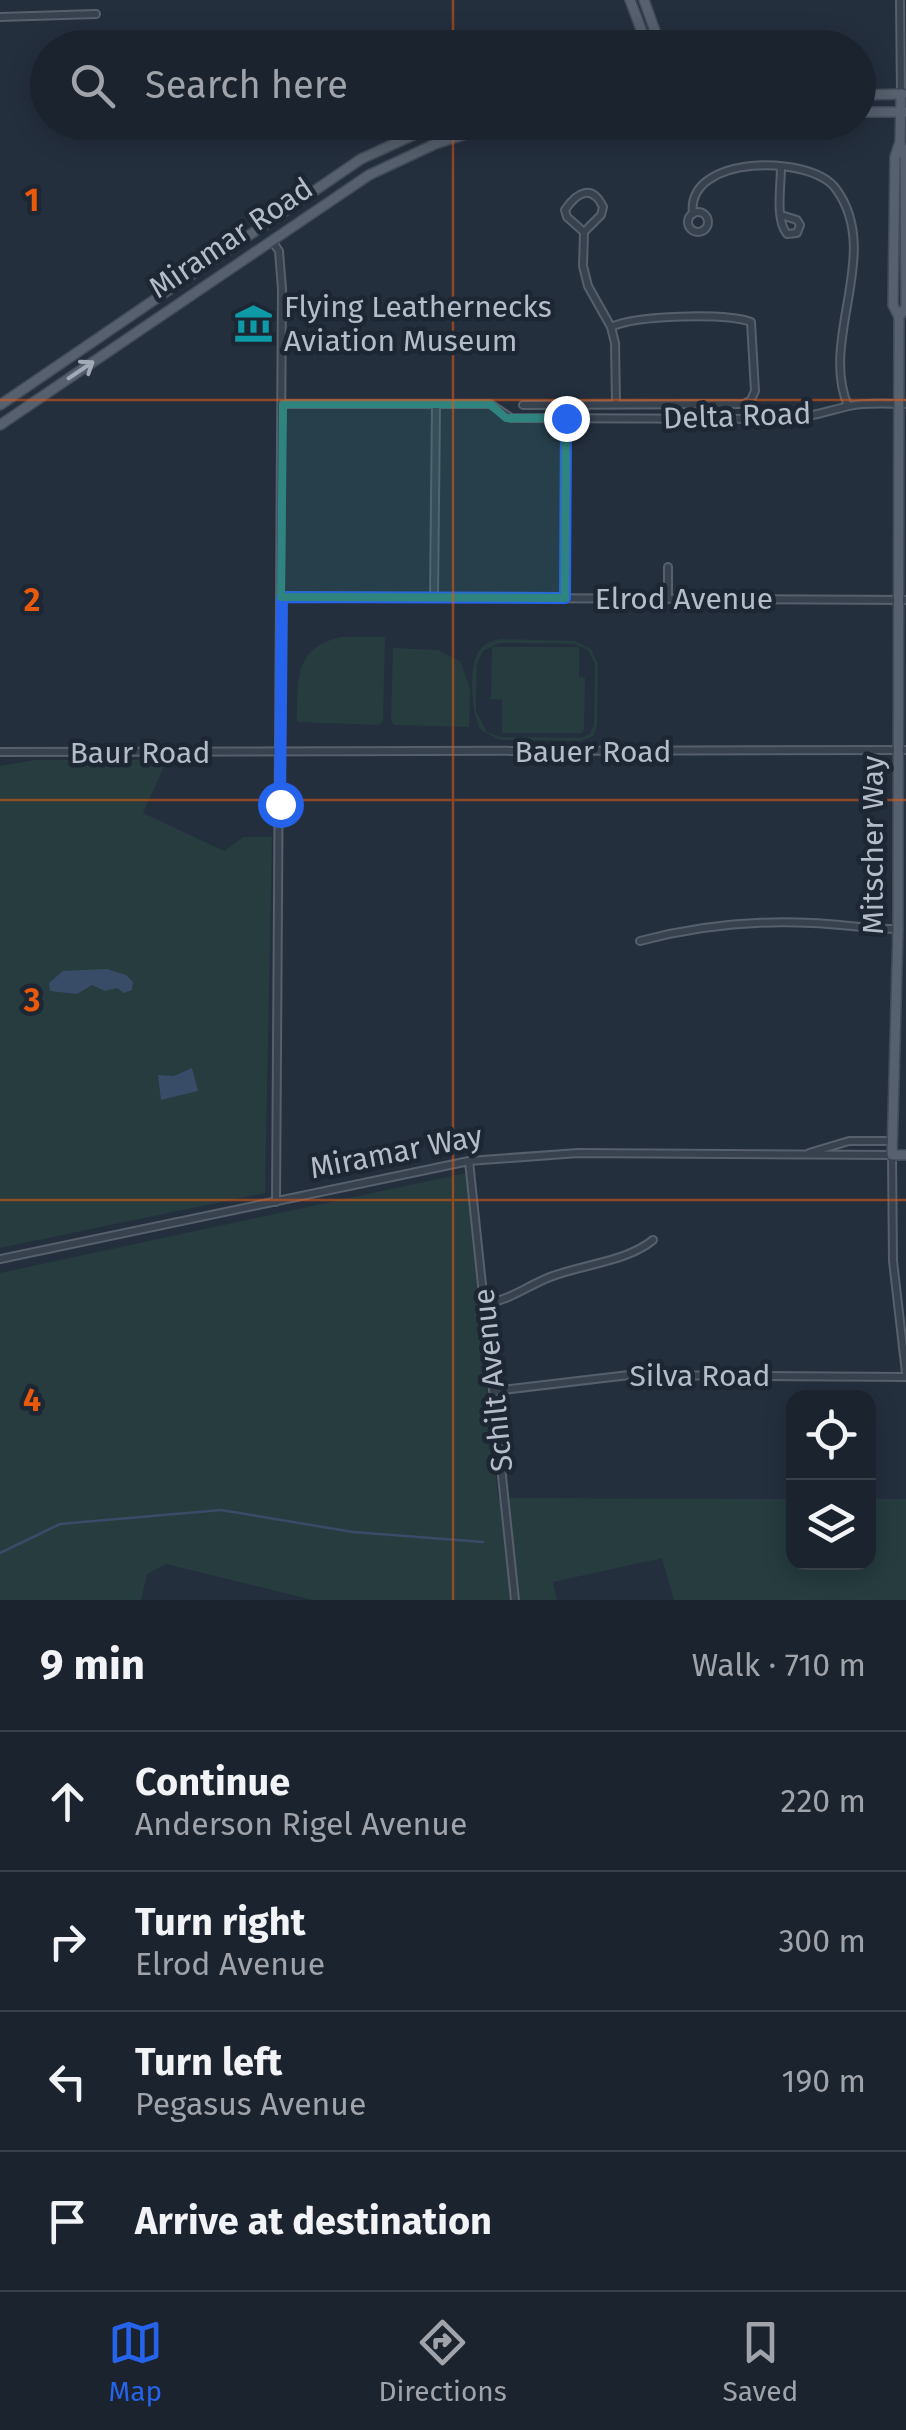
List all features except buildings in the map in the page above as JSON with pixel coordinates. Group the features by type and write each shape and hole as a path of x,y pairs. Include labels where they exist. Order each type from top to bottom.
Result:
{"main road":[{"path":"630,0 641,30"},
{"path":"644,0 655,30"},
{"path":"876,95 904,94"},
{"name":"Mitscher Way","path":"892,1155 902,750 899,317 906,306 905,157 900,142 904,94"},
{"path":"876,112 904,112"},
{"name":"Miramar Road","path":"0,405 361,159 403,140"},
{"name":"Miramar Road","path":"0,425 369,175 445,140"},
{"name":"Miramar Way","path":"893,1141 906,1141"},
{"name":"Miramar Way","path":"892,1155 906,1155"}],"street":[{"path":"900,0 904,94"},
{"path":"0,17 96,14"},
{"path":"693,214 694,195 714,175 742,166 818,175 835,186 849,215 854,238 838,370 848,406"},
{"path":"780,168 781,215"},
{"path":"584,232 567,217 565,210 580,192 588,191 603,208 584,232 583,266 588,286 611,326 616,404"},
{"path":"272,241 279,251 282,289 283,386 276,1202"},
{"name":"Delta Road","path":"523,404 744,404 751,400 755,390 752,322 734,318 636,319 611,326"},
{"path":"283,404 436,404 434,598"},
{"name":"Delta Road","path":"436,404 490,404 511,418 808,419 848,406 902,404"},
{"path":"565,598 567,404"},
{"path":"668,567 668,599"},
{"name":"Elrod Avenue","path":"282,597 902,600"},
{"name":"Bauer Road","path":"280,752 902,750"},
{"name":"Baur Road","path":"0,752 280,752"},
{"path":"640,941 717,924 814,923 898,929"},
{"name":"Miramar Way","path":"808,1154 849,1141 893,1141"},
{"name":"Miramar Way","path":"0,1259 469,1160 578,1154 892,1155"},
{"name":"Mitscher Way","path":"892,1155 894,1261 906,1375"},
{"name":"Schilt Avenue","path":"469,1160 515,1600"},
{"path":"485,1304 503,1301 579,1267 640,1250 653,1240"},
{"name":"Silva Road","path":"494,1391 629,1375 906,1375"}],"highlighted area":[{"path":"283,404 490,404 506,418 566,418 565,598 281,597"}],"green space":[{"path":"341,637 385,637 383,721 379,725 297,722 299,680 306,658 325,642"},
{"path":"500,639 575,641 591,649 598,664 597,726 593,736 581,741 500,740 481,730 473,703 473,668 481,648","holes":["499,643 574,644 588,650 595,664 594,724 590,734 582,738 501,737 487,732 476,711 477,664 483,651"]},
{"path":"492,647 579,647 579,677 585,678 581,733 502,733 502,700 491,699"},
{"path":"393,648 438,650 460,661 470,688 469,727 395,725 391,721"},
{"path":"35,760 167,760 143,813 224,851 243,837 272,837 265,1193 0,1248 0,766"},
{"path":"466,1173 498,1498 786,1499 786,1570 876,1570 876,1499 906,1499 906,1600 674,1600 662,1558 553,1582 557,1600 313,1600 166,1564 147,1574 141,1600 0,1600 0,1273"}],"water":[{"path":"107,969 126,975 133,982 132,990 105,991 92,985 77,994 50,991 49,983 63,971"},
{"path":"192,1068 198,1091 161,1100 158,1075 174,1076"}],"waterway":[{"path":"0,1553 60,1524 221,1510 353,1532 483,1542"}],"place":[{"name":"Flying Leathernecks Aviation Museum","path":"254,324"}],"route":[{"path":"280,804 282,597 565,598 566,418"}]}
